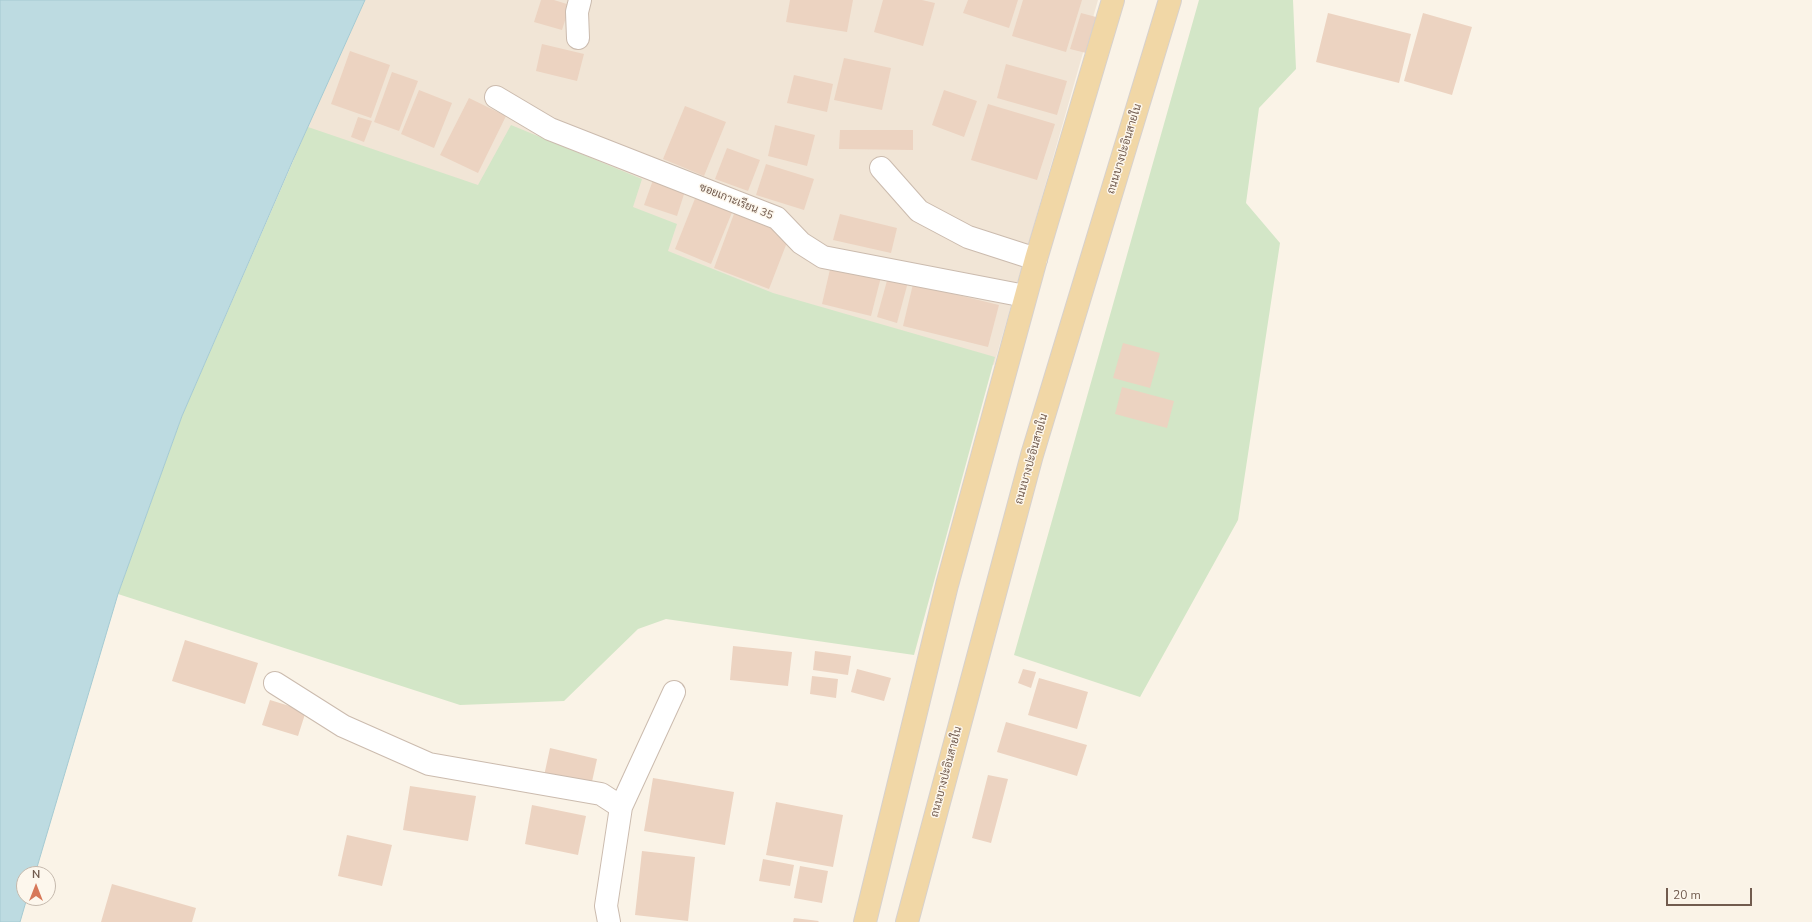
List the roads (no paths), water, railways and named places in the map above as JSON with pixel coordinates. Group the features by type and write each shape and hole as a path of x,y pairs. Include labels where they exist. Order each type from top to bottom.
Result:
{"main road":[{"path":"865,922 947,585 1036,259 1113,0"},
{"name":"ถนนบางปะอินสายใน","path":"907,922 1032,455 1170,0"}],"street":[{"path":"578,38 577,12 580,0"},
{"name":"ซอยเกาะเรียน 35","path":"496,97 550,129 777,218 800,243 823,257 1026,296"},
{"path":"881,168 919,211 968,238 1036,259"},
{"path":"275,683 343,726 429,764 601,794 620,807"},
{"path":"609,922 606,906 620,807 674,692"}],"water":[{"path":"0,0 365,0 293,160 182,416 118,594 37,866 16,866 16,906 25,906 20,922 0,922"}]}
